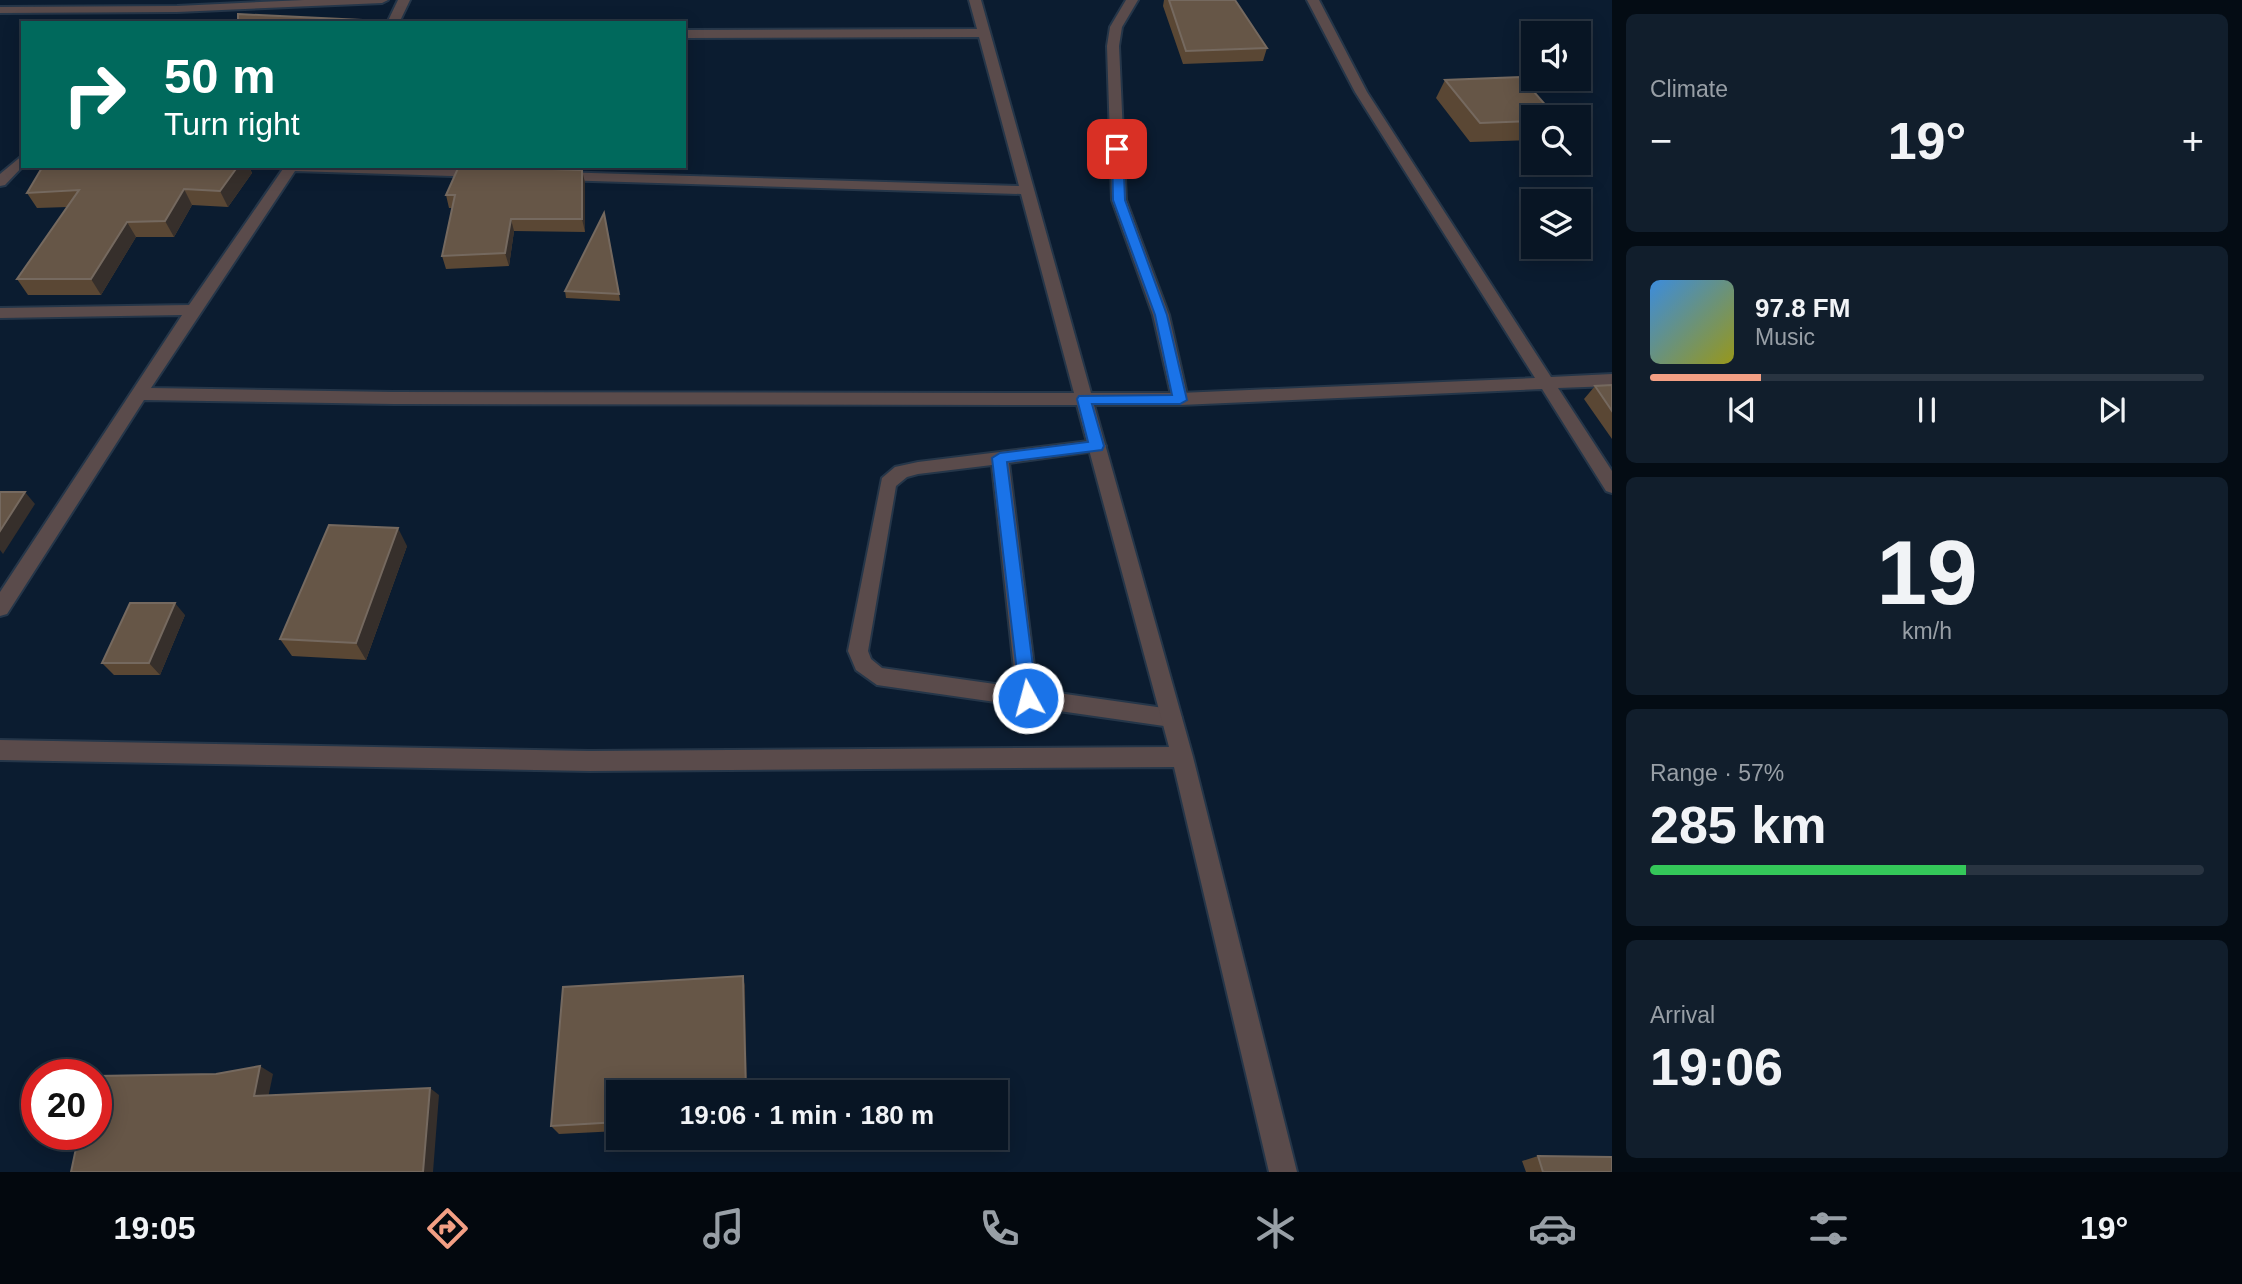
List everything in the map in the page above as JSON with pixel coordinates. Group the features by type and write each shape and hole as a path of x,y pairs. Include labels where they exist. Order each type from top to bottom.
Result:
{"street":[{"path":"0,10 177,9 382,0"},
{"path":"394,21 404,0"},
{"path":"975,0 1182,757 1283,1172"},
{"path":"1132,0 1116,27 1113,47 1119,200 1161,315 1180,400"},
{"path":"1313,0 1361,92 1612,486"},
{"path":"164,21 177,9"},
{"path":"686,34 984,33"},
{"path":"0,182 21,161"},
{"path":"0,608 242,234 290,168"},
{"path":"321,168 499,174"},
{"path":"541,175 1027,190"},
{"path":"0,313 194,310"},
{"path":"140,394 393,398 1180,400 1612,380"},
{"path":"1097,446 918,468 901,472 888,483 858,651 863,664 877,676 1171,718"},
{"path":"1000,458 1028,698"},
{"path":"0,750 590,761 1182,757"}],"building":[{"path":"1169,0 1235,0 1267,48 1186,51"},
{"path":"238,14 361,20 360,21 238,21"},
{"path":"1521,77 1521,91 1533,91 1546,105 1521,105 1521,121 1480,123 1445,80"},
{"path":"42,168 237,168 220,191 184,189 165,221 127,222 91,279 17,279 79,190 27,193"},
{"path":"458,168 582,170 582,219 511,219 505,253 442,256 455,195 446,195"},
{"path":"604,213 619,294 565,291"},
{"path":"1612,385 1612,411 1595,386"},
{"path":"0,492 25,492 0,531"},
{"path":"329,525 398,528 356,643 280,639"},
{"path":"130,603 175,603 149,663 102,663"},
{"path":"743,976 746,1080 606,1080 606,1123 551,1126 563,987"},
{"path":"260,1066 254,1096 430,1088 423,1172 71,1172 76,1150 112,1150 112,1076 216,1074"},
{"path":"1538,1156 1612,1157 1612,1172 1543,1172"}],"route":[{"path":"1028,698 1000,458 1097,446 1084,399 1180,400 1161,315 1119,200 1117,149"}]}
